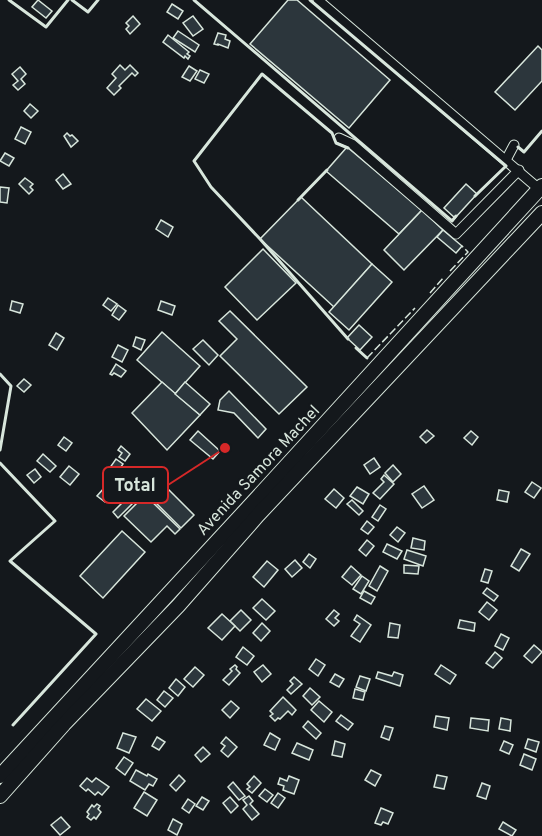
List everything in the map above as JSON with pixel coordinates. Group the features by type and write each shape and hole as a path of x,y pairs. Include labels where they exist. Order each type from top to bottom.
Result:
{"highway":[{"name":"Avenida Samora Machel","path":"0,776 541,188"},
{"name":"Avenida Samora Machel","path":"0,796 64,724 178,606 258,515 542,213"}],"street":[{"path":"318,0 541,188"},
{"path":"339,138 352,144 456,234 519,170"},
{"path":"506,160 514,145"}],"building":[{"path":"38,0 52,11 46,18 32,7"},
{"path":"288,0 297,0 390,80 349,128 250,44"},
{"path":"172,4 183,11 178,19 167,12"},
{"path":"133,16 140,24 130,34 126,29 129,26 126,23"},
{"path":"193,16 203,29 193,36 183,23"},
{"path":"178,31 199,45 195,52 173,38"},
{"path":"218,33 226,35 225,39 230,41 228,48 214,44"},
{"path":"168,35 189,52 188,59 163,42"},
{"path":"538,46 542,50 542,81 515,110 495,92"},
{"path":"120,65 125,70 130,65 138,73 135,76 132,73 119,86 121,88 114,95 107,88 116,78 112,74"},
{"path":"189,66 197,71 190,81 182,77"},
{"path":"20,67 26,74 21,79 25,84 18,90 13,85 18,81 12,74"},
{"path":"200,70 209,74 204,83 195,79"},
{"path":"30,104 38,111 31,118 24,111"},
{"path":"21,127 31,132 25,144 15,139"},
{"path":"67,133 78,141 71,147 64,136"},
{"path":"347,147 422,210 399,234 326,171"},
{"path":"5,153 14,158 9,166 0,161"},
{"path":"63,174 71,184 63,189 56,180"},
{"path":"25,178 33,184 30,187 33,190 29,194 19,184"},
{"path":"466,184 477,194 455,218 444,208"},
{"path":"0,187 9,188 7,203 0,202"},
{"path":"301,197 372,264 334,307 260,239"},
{"path":"422,210 443,230 404,270 384,250"},
{"path":"161,220 173,227 168,237 156,229"},
{"path":"443,230 462,246 456,253 437,237"},
{"path":"263,249 296,283 257,320 225,287"},
{"path":"372,264 392,282 349,330 329,312"},
{"path":"108,298 117,304 111,311 103,305"},
{"path":"12,301 23,304 20,313 10,310"},
{"path":"161,301 175,306 172,315 158,310"},
{"path":"118,305 126,311 119,320 112,315"},
{"path":"230,311 307,387 279,414 220,356 237,339 219,321"},
{"path":"359,325 372,337 360,350 347,338"},
{"path":"162,332 200,366 175,394 137,360"},
{"path":"56,333 64,338 57,350 49,345"},
{"path":"136,337 145,340 141,350 133,346"},
{"path":"203,340 218,355 209,365 193,349"},
{"path":"118,345 128,350 122,362 112,357"},
{"path":"116,364 126,371 121,377 114,373 110,374"},
{"path":"24,379 31,385 24,392 17,386"},
{"path":"162,382 200,415 167,450 132,413"},
{"path":"185,382 210,404 200,415 175,394"},
{"path":"229,391 266,429 258,438 234,413 218,410 220,400"},
{"path":"427,430 434,436 426,443 420,437"},
{"path":"198,431 220,451 213,459 190,440"},
{"path":"471,431 478,437 472,445 464,438"},
{"path":"64,437 72,443 66,451 58,445"},
{"path":"121,446 130,454 125,461 119,457 122,453 118,450"},
{"path":"43,454 56,466 50,472 37,461"},
{"path":"374,458 380,467 370,474 364,465"},
{"path":"116,459 123,464 116,474 109,469"},
{"path":"393,465 401,474 393,482 385,473"},
{"path":"69,466 79,474 70,485 60,477"},
{"path":"35,469 41,477 34,483 27,475"},
{"path":"384,475 394,484 380,499 373,493 384,482 381,479"},
{"path":"532,482 541,488 534,498 525,492"},
{"path":"162,483 194,515 181,528 149,496 154,492 151,489 156,484 159,486"},
{"path":"424,486 434,500 422,508 412,494"},
{"path":"357,487 369,494 363,504 350,496"},
{"path":"104,488 111,494 105,502 97,496"},
{"path":"137,488 145,495 138,502 136,500 118,518 113,512"},
{"path":"334,489 344,498 336,508 325,499"},
{"path":"499,490 509,492 507,502 497,500"},
{"path":"145,495 180,529 175,534 167,526 151,542 124,516"},
{"path":"352,500 363,511 359,515 347,504"},
{"path":"380,505 386,509 378,521 372,517"},
{"path":"367,521 374,527 368,534 361,529"},
{"path":"397,527 405,533 398,542 390,535"},
{"path":"122,531 145,552 103,598 80,576"},
{"path":"413,538 425,541 424,550 411,548"},
{"path":"367,540 374,546 366,556 359,550"},
{"path":"387,544 402,551 397,559 383,552"},
{"path":"521,549 530,554 519,571 511,566"},
{"path":"407,550 426,556 423,566 404,559"},
{"path":"309,554 316,559 310,568 303,562"},
{"path":"295,560 302,568 292,577 285,569"},
{"path":"267,561 278,570 264,587 253,577"},
{"path":"404,565 419,566 418,574 404,573"},
{"path":"351,566 361,575 352,585 342,577"},
{"path":"380,566 388,571 377,591 369,586"},
{"path":"485,569 492,571 488,583 481,581"},
{"path":"362,576 369,581 361,594 353,589"},
{"path":"487,588 498,596 494,601 483,593"},
{"path":"364,591 375,597 371,604 360,598"},
{"path":"262,599 275,611 266,620 253,608"},
{"path":"487,602 497,610 489,620 479,612"},
{"path":"241,610 251,620 240,631 230,621"},
{"path":"334,610 339,614 335,618 339,621 334,626 326,619"},
{"path":"222,614 235,626 222,640 208,628"},
{"path":"357,615 371,625 360,642 351,636 360,624 354,620"},
{"path":"460,620 475,623 474,631 458,628"},
{"path":"262,623 270,631 261,641 253,633"},
{"path":"390,623 400,625 398,638 388,637"},
{"path":"501,634 509,638 503,650 495,646"},
{"path":"534,645 542,652 532,663 524,656"},
{"path":"243,647 254,656 247,665 236,657"},
{"path":"495,652 502,658 493,668 486,663"},
{"path":"316,659 325,665 318,676 309,669"},
{"path":"235,665 240,673 229,685 223,680"},
{"path":"263,665 271,674 262,682 254,672"},
{"path":"441,665 456,675 450,684 435,674"},
{"path":"195,667 204,675 193,687 184,679"},
{"path":"378,672 392,676 394,672 403,675 400,686 376,678"},
{"path":"335,674 344,679 339,687 330,682"},
{"path":"360,676 370,679 366,691 356,687"},
{"path":"294,677 302,684 291,694 287,690 293,684 290,681"},
{"path":"176,679 185,687 178,696 169,688"},
{"path":"310,688 320,697 312,705 303,696"},
{"path":"355,689 365,692 363,700 353,698"},
{"path":"164,691 173,698 165,707 157,700"},
{"path":"283,697 296,710 292,715 288,711 275,721 270,716 273,714 270,711"},
{"path":"146,699 161,711 152,721 137,709"},
{"path":"231,701 239,708 230,718 222,710"},
{"path":"319,701 332,712 324,722 311,710"},
{"path":"341,715 353,724 348,730 336,721"},
{"path":"436,716 449,718 447,730 434,727"},
{"path":"471,718 489,720 488,731 470,728"},
{"path":"501,718 511,720 510,731 499,729"},
{"path":"308,721 321,733 316,739 303,727"},
{"path":"385,726 393,728 389,740 381,737"},
{"path":"123,733 136,737 129,753 117,748"},
{"path":"270,733 280,739 275,750 264,745"},
{"path":"157,737 165,742 159,750 152,746"},
{"path":"226,737 237,747 228,757 221,751 225,746 221,743"},
{"path":"528,739 539,742 536,752 525,748"},
{"path":"335,741 345,744 342,757 332,755"},
{"path":"504,741 513,745 509,754 500,750"},
{"path":"297,743 313,750 309,760 292,753"},
{"path":"203,747 210,754 201,762 195,755"},
{"path":"524,754 536,759 532,770 520,765"},
{"path":"124,757 133,763 125,775 116,768"},
{"path":"136,770 157,779 153,786 149,784 145,790 130,781"},
{"path":"371,770 381,775 375,786 365,780"},
{"path":"179,775 185,781 176,791 170,785"},
{"path":"437,775 447,777 444,789 434,787"},
{"path":"254,776 261,783 252,793 247,789 250,787 247,784"},
{"path":"289,776 299,780 294,794 283,790 284,786 278,784 280,778 287,781"},
{"path":"87,778 92,782 96,778 109,787 102,795 98,792 95,795 80,786"},
{"path":"233,782 245,796 239,800 228,787"},
{"path":"482,783 490,786 486,799 477,796"},
{"path":"265,789 273,795 267,802 259,796"},
{"path":"144,792 157,800 147,816 134,808"},
{"path":"278,793 285,798 278,808 271,803"},
{"path":"249,796 253,801 250,804 259,814 252,820 243,809 247,805 243,800"},
{"path":"202,797 209,801 203,810 196,806"},
{"path":"230,797 238,806 231,813 223,803"},
{"path":"188,799 195,804 189,813 182,808"},
{"path":"97,804 101,812 96,819 94,817 91,820 87,817 89,814 87,812 92,805 94,807"},
{"path":"381,808 393,813 388,824 375,823"},
{"path":"61,817 70,827 60,835 51,825"},
{"path":"173,819 182,824 177,835 168,830"},
{"path":"503,822 516,830 512,836 499,829"}],"fence":[{"path":"450,271 468,252 462,246"},
{"path":"430,293 443,278"},
{"path":"367,358 415,308"}],"wall":[{"path":"9,0 46,27 68,0"},
{"path":"72,0 88,12 98,0"},
{"path":"194,0 452,221 456,216"},
{"path":"310,0 506,166 475,196"},
{"path":"348,148 336,143 332,133 262,74 194,161 211,187 348,339"},
{"path":"518,147 524,152 542,131"},
{"path":"298,200 327,170"},
{"path":"356,348 367,358"},
{"path":"0,374 11,386 0,450"},
{"path":"0,463 55,521 10,561 96,634 13,725"}],"place":[{"name":"Total","path":"225,448"}]}
